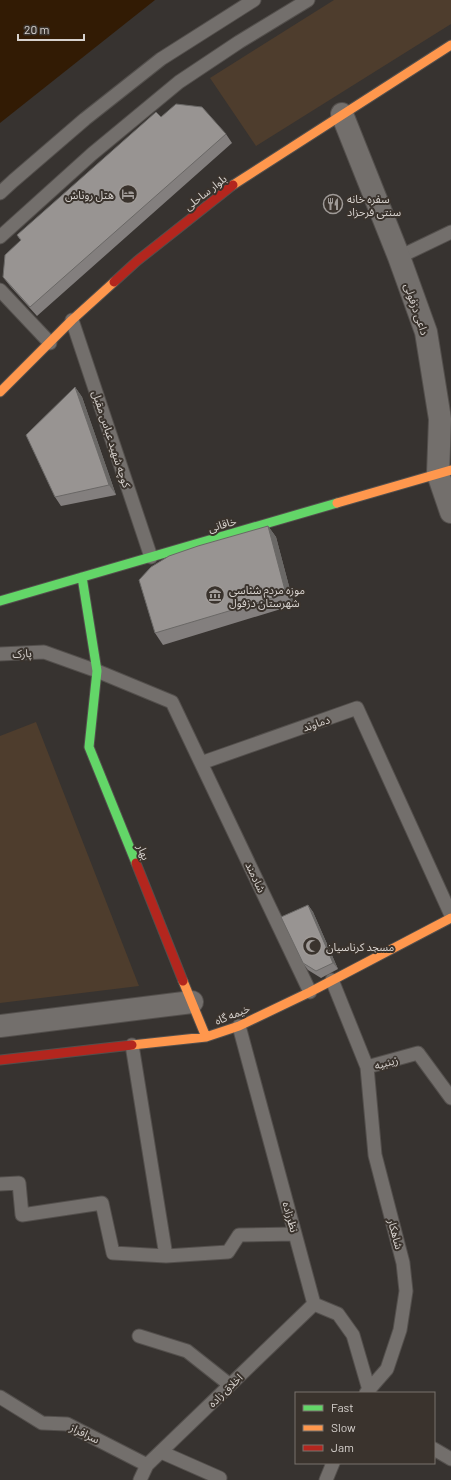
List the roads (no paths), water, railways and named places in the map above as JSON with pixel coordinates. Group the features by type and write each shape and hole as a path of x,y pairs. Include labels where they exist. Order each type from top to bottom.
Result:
{"street":[{"name":"بلوار ساحلی","path":"0,392 72,320 137,261 234,184 451,45"},
{"name":"داعی دزفولی","path":"342,114 399,257 426,332 440,419 444,472 451,512"},
{"name":"خاقانی","path":"0,601 444,472"},
{"name":"بهار","path":"82,577 97,671 89,747 206,1037"},
{"name":"خیمه گاه","path":"0,1060 206,1037 239,1026 310,992 451,916"},
{"path":"0,1026 192,1002"}],"lane":[{"path":"0,193 12,180 160,59 254,0"},
{"path":"0,238 92,154 179,82 239,42 308,0"},
{"path":"399,257 451,232"},
{"path":"0,290 50,343"},
{"name":"کوچه شهید عباس مقبل","path":"72,320 151,557"},
{"name":"پارک","path":"0,654 44,652 97,671"},
{"path":"97,671 172,702 201,763"},
{"name":"دماوند","path":"201,763 357,708 451,916"},
{"name":"شادمند","path":"201,763 310,992"},
{"name":"زینبیه","path":"332,980 367,1067 418,1053 451,1098"},
{"name":"نظرزاده","path":"239,1026 314,1304"},
{"path":"132,1045 166,1256"},
{"name":"شاهکار","path":"367,1067 375,1156 403,1263 406,1291 400,1330 387,1369 368,1392"},
{"path":"0,1184 19,1183 22,1215 102,1203 113,1253 166,1256 228,1252 239,1235 295,1234"},
{"path":"314,1304 338,1314 353,1335 368,1392"},
{"name":"اخلاق زاده","path":"140,1480 147,1465 314,1304"},
{"path":"139,1336 187,1351 230,1385"},
{"name":"سرافراز","path":"0,1397 42,1423 67,1424 147,1465"},
{"path":"435,1450 451,1459"},
{"path":"161,1452 220,1478 219,1480"},
{"path":"326,1480 333,1464"}],"place":[{"name":"هتل روناش","path":"128,194"},
{"name":"سفره خانه سنتی فرحزاد","path":"333,204"},
{"name":"موزه مردم شناسی شهرستان دزفول","path":"215,595"},
{"name":"مسجد کرناسیان","path":"312,946"}]}
